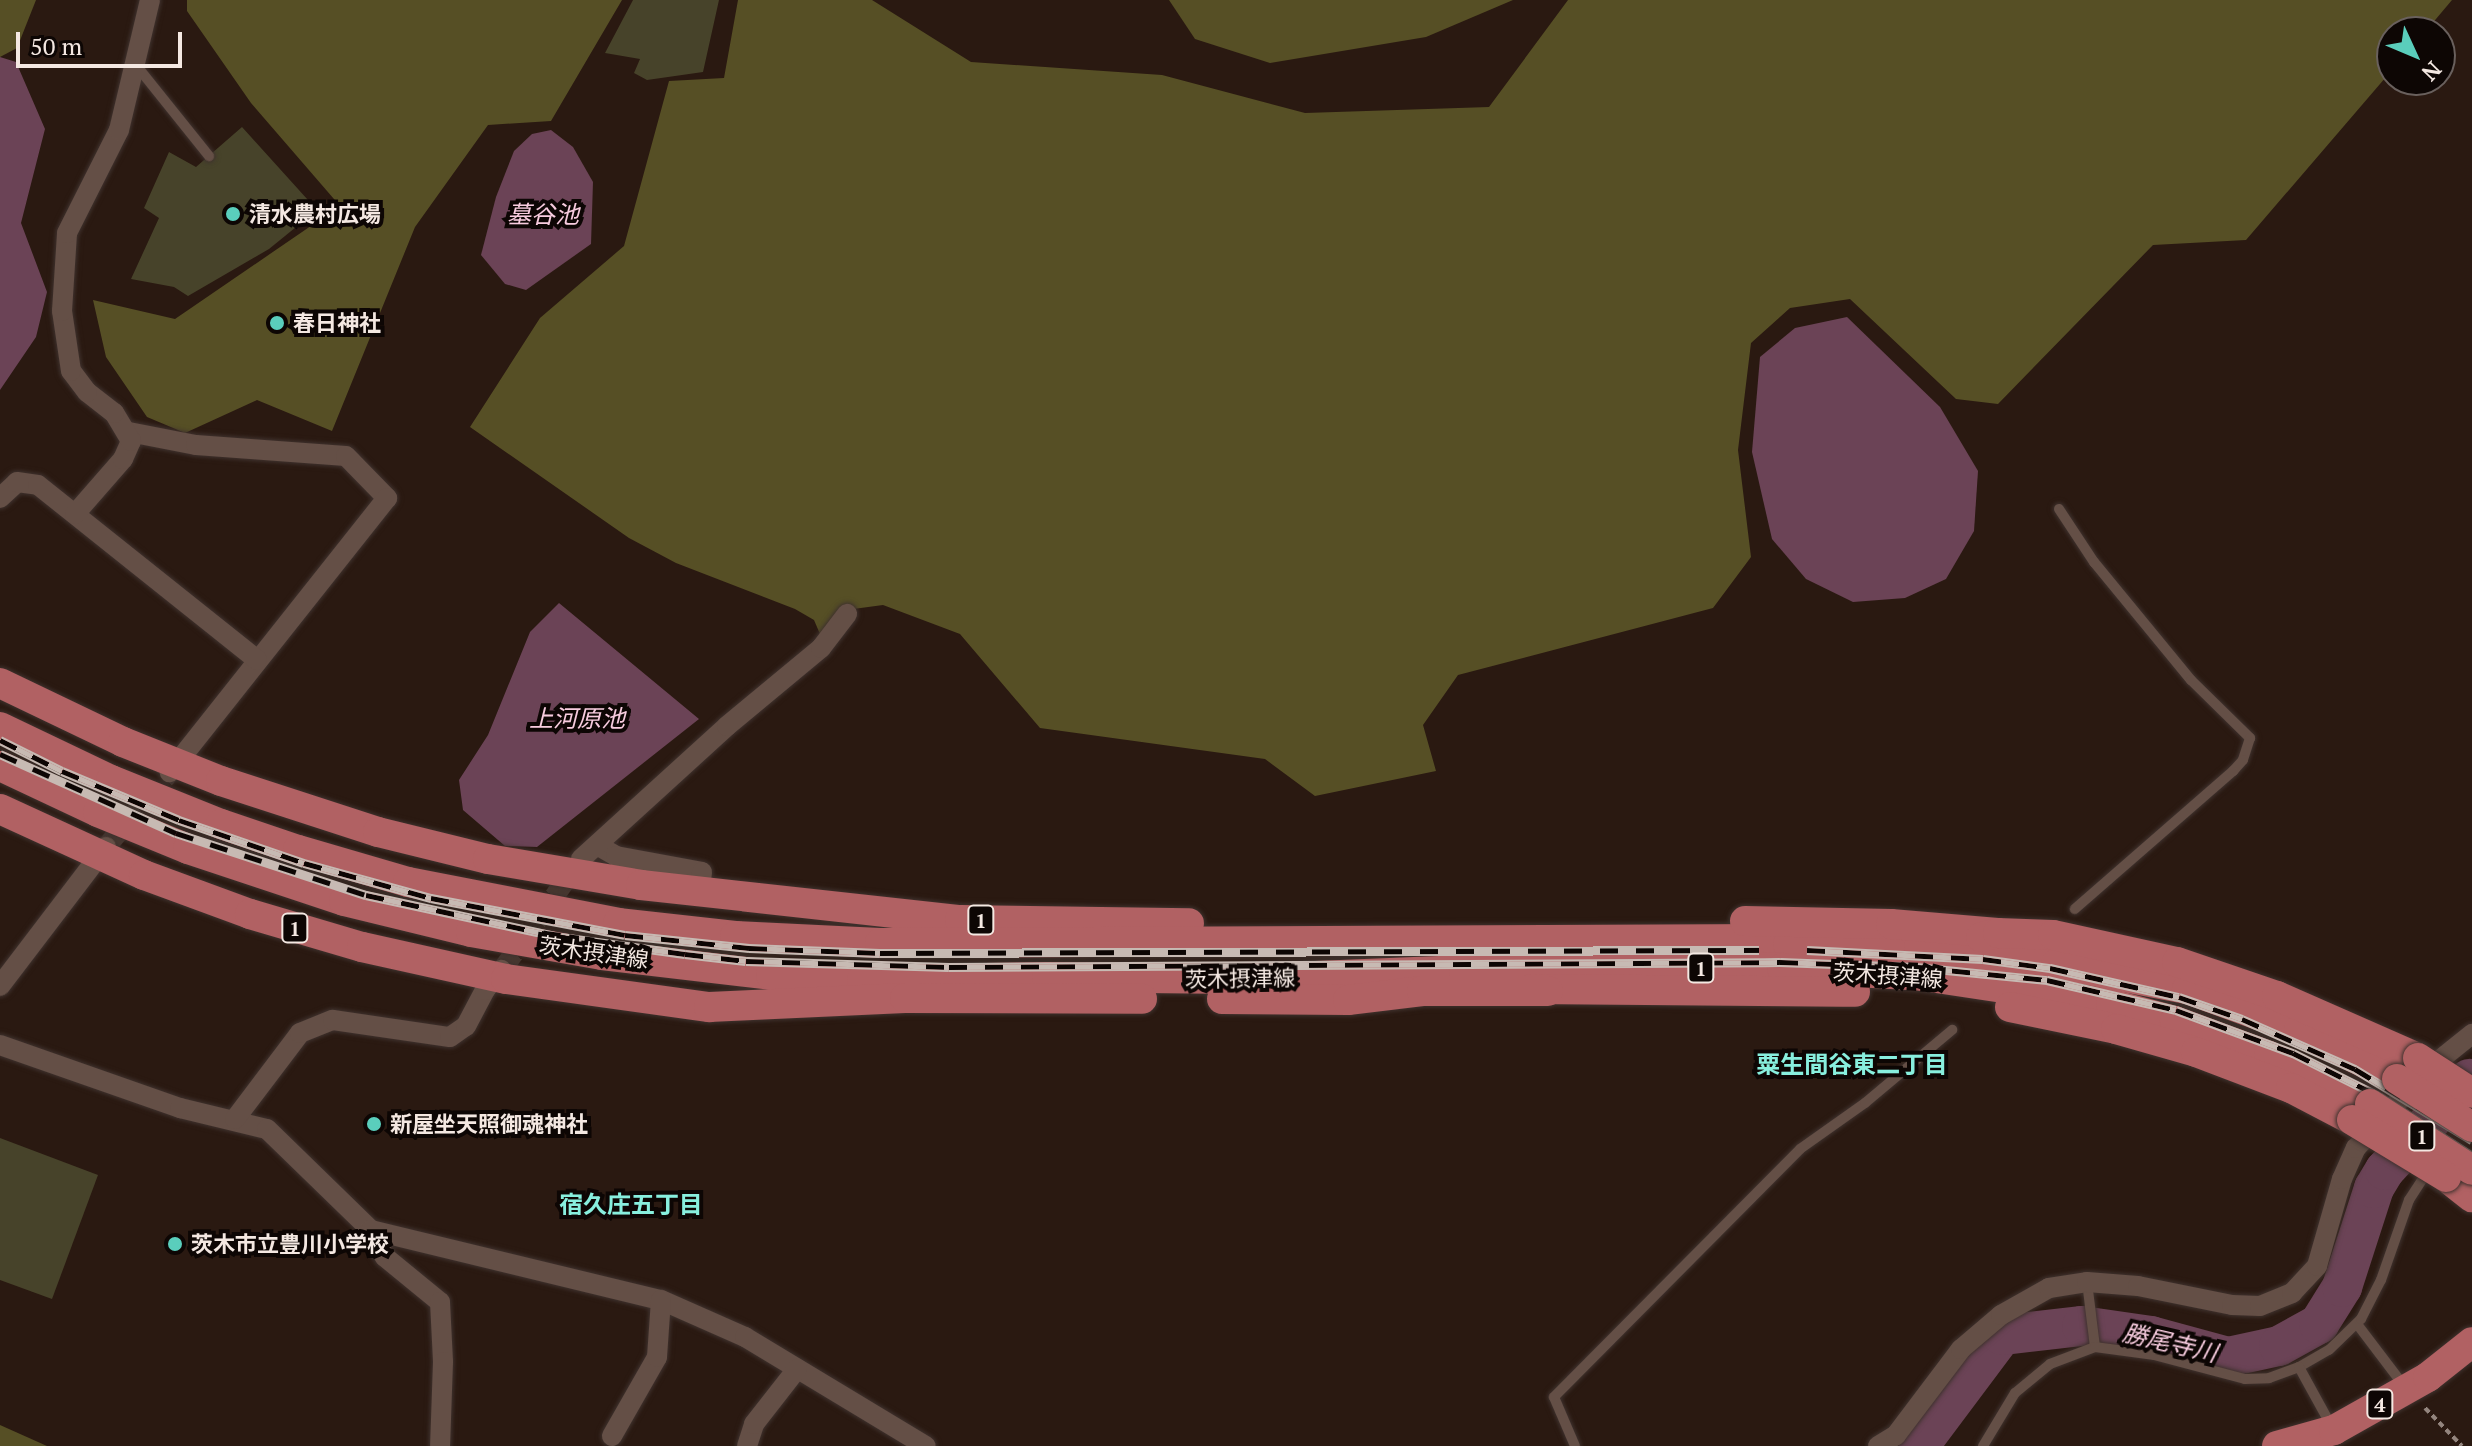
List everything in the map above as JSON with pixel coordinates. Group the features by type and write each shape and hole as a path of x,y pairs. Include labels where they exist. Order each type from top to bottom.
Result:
{"main road":[{"name":"1","path":"0,683 173,768 341,821 425,845 609,880 733,895 787,913 960,920 1120,919 1226,924 1789,921 1998,933"},
{"name":"茨木摂津線","path":"0,727 111,780 221,824 298,850 408,882 571,916 684,931 793,940 1012,943 1771,939 1788,944 1885,945 1978,953 2165,984 2223,1001 2408,1069 2466,1133"},
{"name":"茨木摂津線","path":"0,766 188,849 344,901 471,932 602,955 771,975 862,980 1047,977 1238,979 1464,970 1782,968 1923,976 2111,1004 2175,1021 2301,1069 2361,1112 2459,1174 2472,1197"},
{"path":"0,785 60,812 141,830"},
{"name":"1","path":"0,809 250,914 362,947 680,1005 771,999 1348,1000 1422,991 1791,990 1956,999 2116,1029 2263,1076 2361,1112"},
{"name":"1","path":"188,849 216,868 268,894 451,949 771,999"},
{"name":"1","path":"298,850 381,857 584,896 722,914 731,910 733,895"},
{"path":"1771,939 1791,933 1981,937 1998,933 2053,935 2191,966 2277,996 2408,1069 2472,1093"},
{"name":"1","path":"1350,975 1548,991"},
{"name":"4","path":"2277,1446 2334,1430 2428,1377 2472,1342"}],"street":[{"path":"150,0 119,130 67,233 62,311 71,371 76,380 114,413 129,432 196,445 346,456 387,498 173,768"},
{"path":"75,514 128,453 129,432"},
{"path":"0,498 17,482 31,481 257,660"},
{"path":"581,859 727,726 821,648 847,614"},
{"path":"597,845 616,856 702,872 700,892"},
{"path":"0,986 104,852"},
{"path":"235,1119 300,1033 333,1020 450,1037 466,1026 499,974"},
{"path":"1878,1446 1896,1435 1961,1349 2001,1315 2049,1288 2087,1282 2138,1286 2232,1305 2268,1305 2292,1293 2317,1266 2342,1179 2356,1148 2415,1082 2472,1034"},
{"path":"0,1045 180,1108 267,1129 371,1230 385,1257 440,1302 443,1362 440,1446"},
{"path":"371,1230 661,1300 745,1337 926,1446"},
{"path":"609,1441 657,1357 661,1300"},
{"path":"747,1446 754,1424 797,1369"}],"lane":[{"path":"136,65 209,156"},
{"path":"2059,509 2094,562 2191,680 2250,738 2243,760 2233,771 2075,909"},
{"path":"1575,1446 1554,1397 1788,1159 1841,1117 1865,1103 1952,1030"},
{"path":"1983,1446 2015,1393 2050,1364 2095,1347 2154,1355 2219,1375 2245,1379 2269,1378 2299,1367 2329,1350 2357,1324 2381,1280 2416,1185 2466,1133"},
{"path":"2087,1282 2095,1347"},
{"path":"2357,1324 2406,1389"},
{"path":"2299,1367 2334,1430"}],"path":[{"path":"2406,1389 2462,1446"}],"shaded area":[{"path":"0,0 36,0 17,48 0,57"},
{"path":"187,0 622,0 551,121 488,125 415,227 332,431 257,400 185,433 147,417 106,357 93,300 175,319 340,206 251,103 187,11"},
{"path":"633,0 719,0 703,72 647,80 634,73 640,59 605,53"},
{"path":"738,0 872,0 971,62 1162,75 1305,113 1489,107 1568,0 2452,0 2438,16 2376,16 2376,89 2246,240 2153,245 1998,404 1956,399 1850,299 1790,308 1751,343 1738,450 1751,557 1713,608 1458,675 1423,725 1436,771 1315,796 1265,759 1040,728 960,634 883,605 846,610 820,634 814,620 795,609 676,563 629,538 470,427 540,318 624,246 669,81 724,78"},
{"path":"1169,0 1513,0 1426,37 1270,63 1195,39"},
{"name":"清水農村広場","path":"242,127 317,210 269,249 188,296 174,287 131,279 159,218 144,208 169,152 196,167"},
{"path":"0,1138 98,1175 52,1299 0,1280"},
{"path":"0,1425 47,1446 0,1446"}],"water":[{"path":"0,57 16,62 45,129 21,223 47,292 36,337 0,390"},
{"name":"墓谷池","path":"551,130 573,147 593,182 591,244 526,290 505,284 481,255 496,197 514,151 532,134"},
{"path":"1847,317 1940,407 1978,471 1974,531 1946,579 1905,598 1853,602 1806,579 1772,539 1752,452 1760,357 1795,328"},
{"name":"上河原池","path":"559,603 699,719 537,847 505,846 463,810 459,780 488,735 530,632"}],"waterway":[{"name":"勝尾寺川","path":"1919,1446 2002,1335 2082,1326 2151,1336 2228,1357 2279,1346 2319,1324 2342,1287 2374,1188 2385,1170 2469,1079"}],"tunnel":[{"path":"106,847 170,772"},
{"path":"502,970 576,866"}],"railway":[{"path":"0,740 62,771 179,820 304,863 431,898 625,935 749,948 880,953 1759,950"},
{"path":"0,754 176,833 366,895 561,937 746,961 949,967 1780,962 1916,967 2047,980 2176,1010 2293,1053 2379,1096 2472,1156"},
{"path":"1807,950 1983,959 2050,968 2179,997 2242,1019 2355,1069 2472,1140"}],"place":[{"name":"清水農村広場","path":"233,214"},
{"name":"春日神社","path":"277,323"},
{"name":"新屋坐天照御魂神社","path":"374,1124"},
{"name":"茨木市立豊川小学校","path":"175,1244"}],"district":[{"name":"粟生間谷東二丁目","path":"1852,1065"},
{"name":"宿久庄五丁目","path":"631,1205"}]}
